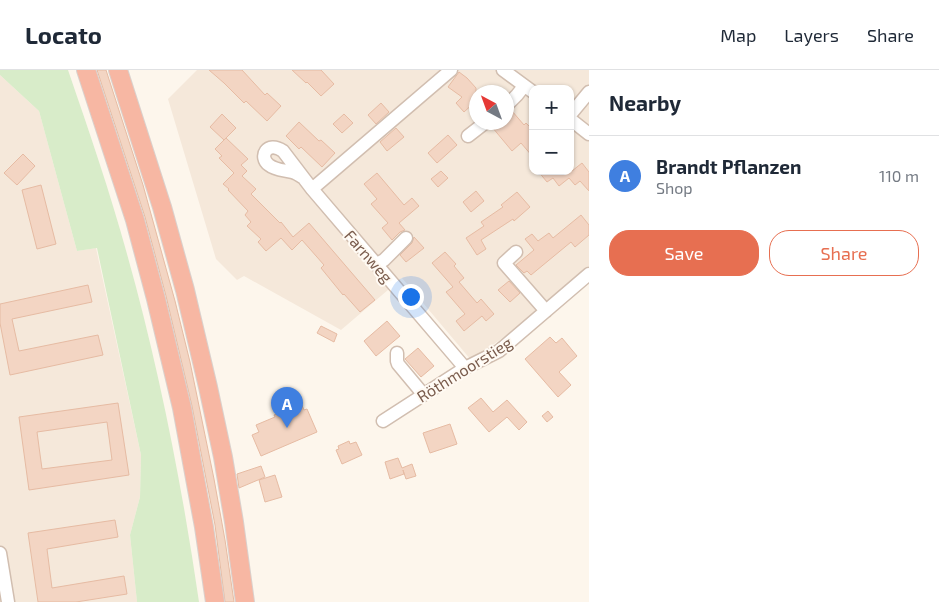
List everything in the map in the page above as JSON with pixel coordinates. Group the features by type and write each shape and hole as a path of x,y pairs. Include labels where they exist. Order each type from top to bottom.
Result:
{"highway":[{"path":"86,70 135,220 160,317 182,408 204,527 215,602"},
{"path":"118,70 162,207 208,387 223,457 245,602"}],"street":[{"path":"312,189 451,70"},
{"path":"503,70 529,89 514,98"},
{"path":"574,110 589,92"},
{"path":"574,122 589,134"},
{"path":"468,136 476,130"},
{"name":"Farnweg","path":"302,177 465,368"},
{"path":"377,264 384,260 406,238"},
{"path":"516,252 504,263 546,311"},
{"name":"Röthmoorstieg","path":"382,421 465,368 499,351 589,274"},
{"path":"397,353 398,364 423,394"},
{"path":"0,554 8,602"}],"shaded area":[{"path":"197,70 589,70 589,266 541,311 471,360 402,278 341,330 244,276 237,280 216,259 168,99"},
{"path":"0,75 39,111 77,251 96,248 141,455 140,497 130,535 137,602 0,602"}],"green space":[{"path":"0,70 68,70 114,208 139,297 177,471 199,602 137,602 130,535 140,497 141,455 97,248 77,251 39,111 0,75"}],"building":[{"path":"97,70 106,70 143,185 175,301 190,362 214,479 234,602 225,602 215,525 192,406 166,296 145,217"},
{"path":"209,70 242,70 265,95 267,93 281,106 267,121 246,101 244,103"},
{"path":"292,70 321,70 334,84 321,96"},
{"path":"459,72 473,85 469,85 469,107 464,112 456,103 462,97 448,87"},
{"path":"381,103 389,112 376,124 368,115"},
{"path":"514,113 524,125 526,123 529,126 529,152 521,143 512,151 494,130 514,130"},
{"path":"222,114 236,128 224,140 210,127"},
{"path":"344,114 353,123 342,133 333,124"},
{"path":"299,122 335,153 322,167 286,136"},
{"path":"396,128 404,137 387,151 380,142"},
{"path":"448,135 457,145 437,163 428,153"},
{"path":"226,138 248,159 241,165 247,171 242,176 256,189 251,194 281,222 293,237 309,223 375,300 360,312 321,268 324,265 302,240 292,250 281,238 266,251 258,242 261,239 247,226 251,222 245,215 248,211 223,184 234,173 219,158 222,156 215,149"},
{"path":"23,154 35,166 17,185 4,173"},
{"path":"582,163 589,172 589,191 580,181 575,185 569,178 559,186 553,178 547,182 541,175 574,175 574,169"},
{"path":"441,171 448,178 438,187 431,179"},
{"path":"377,173 404,205 412,198 419,206 399,223 405,230 392,240 382,228 388,223 371,204 377,199 364,184"},
{"path":"41,185 56,244 37,249 22,190"},
{"path":"476,191 484,201 471,212 463,202"},
{"path":"517,192 530,207 514,221 513,219 481,240 486,249 477,255 466,238 484,226 481,222 503,207 501,205"},
{"path":"581,215 589,225 589,235 575,247 571,242 531,275 527,271 524,273 516,265 534,250 525,239 532,234 538,241 549,233 553,238"},
{"path":"414,237 424,248 406,262 400,255 412,243"},
{"path":"445,252 456,264 454,266 464,278 459,282 477,303 481,299 494,314 486,321 482,316 464,331 456,321 465,314 446,292 453,287 432,263"},
{"path":"509,281 520,293 510,302 498,290"},
{"path":"88,285 92,302 12,319 19,351 98,335 103,355 10,375 0,323 0,304"},
{"path":"387,321 400,336 376,356 364,341"},
{"path":"321,326 337,334 334,342 317,333"},
{"path":"550,337 556,343 562,338 577,356 559,372 571,385 558,397 525,359"},
{"path":"418,348 434,366 421,377 405,359"},
{"path":"481,398 493,412 507,400 527,422 519,430 507,417 489,432 468,408"},
{"path":"118,403 129,475 29,490 19,417","holes":["107,422 112,460 42,469 37,432"]},
{"path":"301,403 304,410 307,409 317,432 261,456 252,435 259,432 256,425"},
{"path":"548,411 553,417 547,422 542,416"},
{"path":"450,424 457,444 430,453 423,433"},
{"path":"349,441 350,444 356,442 362,455 342,464 336,450 339,449 338,446"},
{"path":"398,458 402,468 412,464 416,476 406,479 403,470 404,474 390,479 385,462"},
{"path":"261,466 265,477 239,488 237,474"},
{"path":"275,475 282,497 265,502 259,480"},
{"path":"115,520 118,537 47,549 52,588 124,576 127,594 76,602 38,602 28,533"}],"place":[{"name":"Brandt Pflanzen","path":"287,428"}]}
